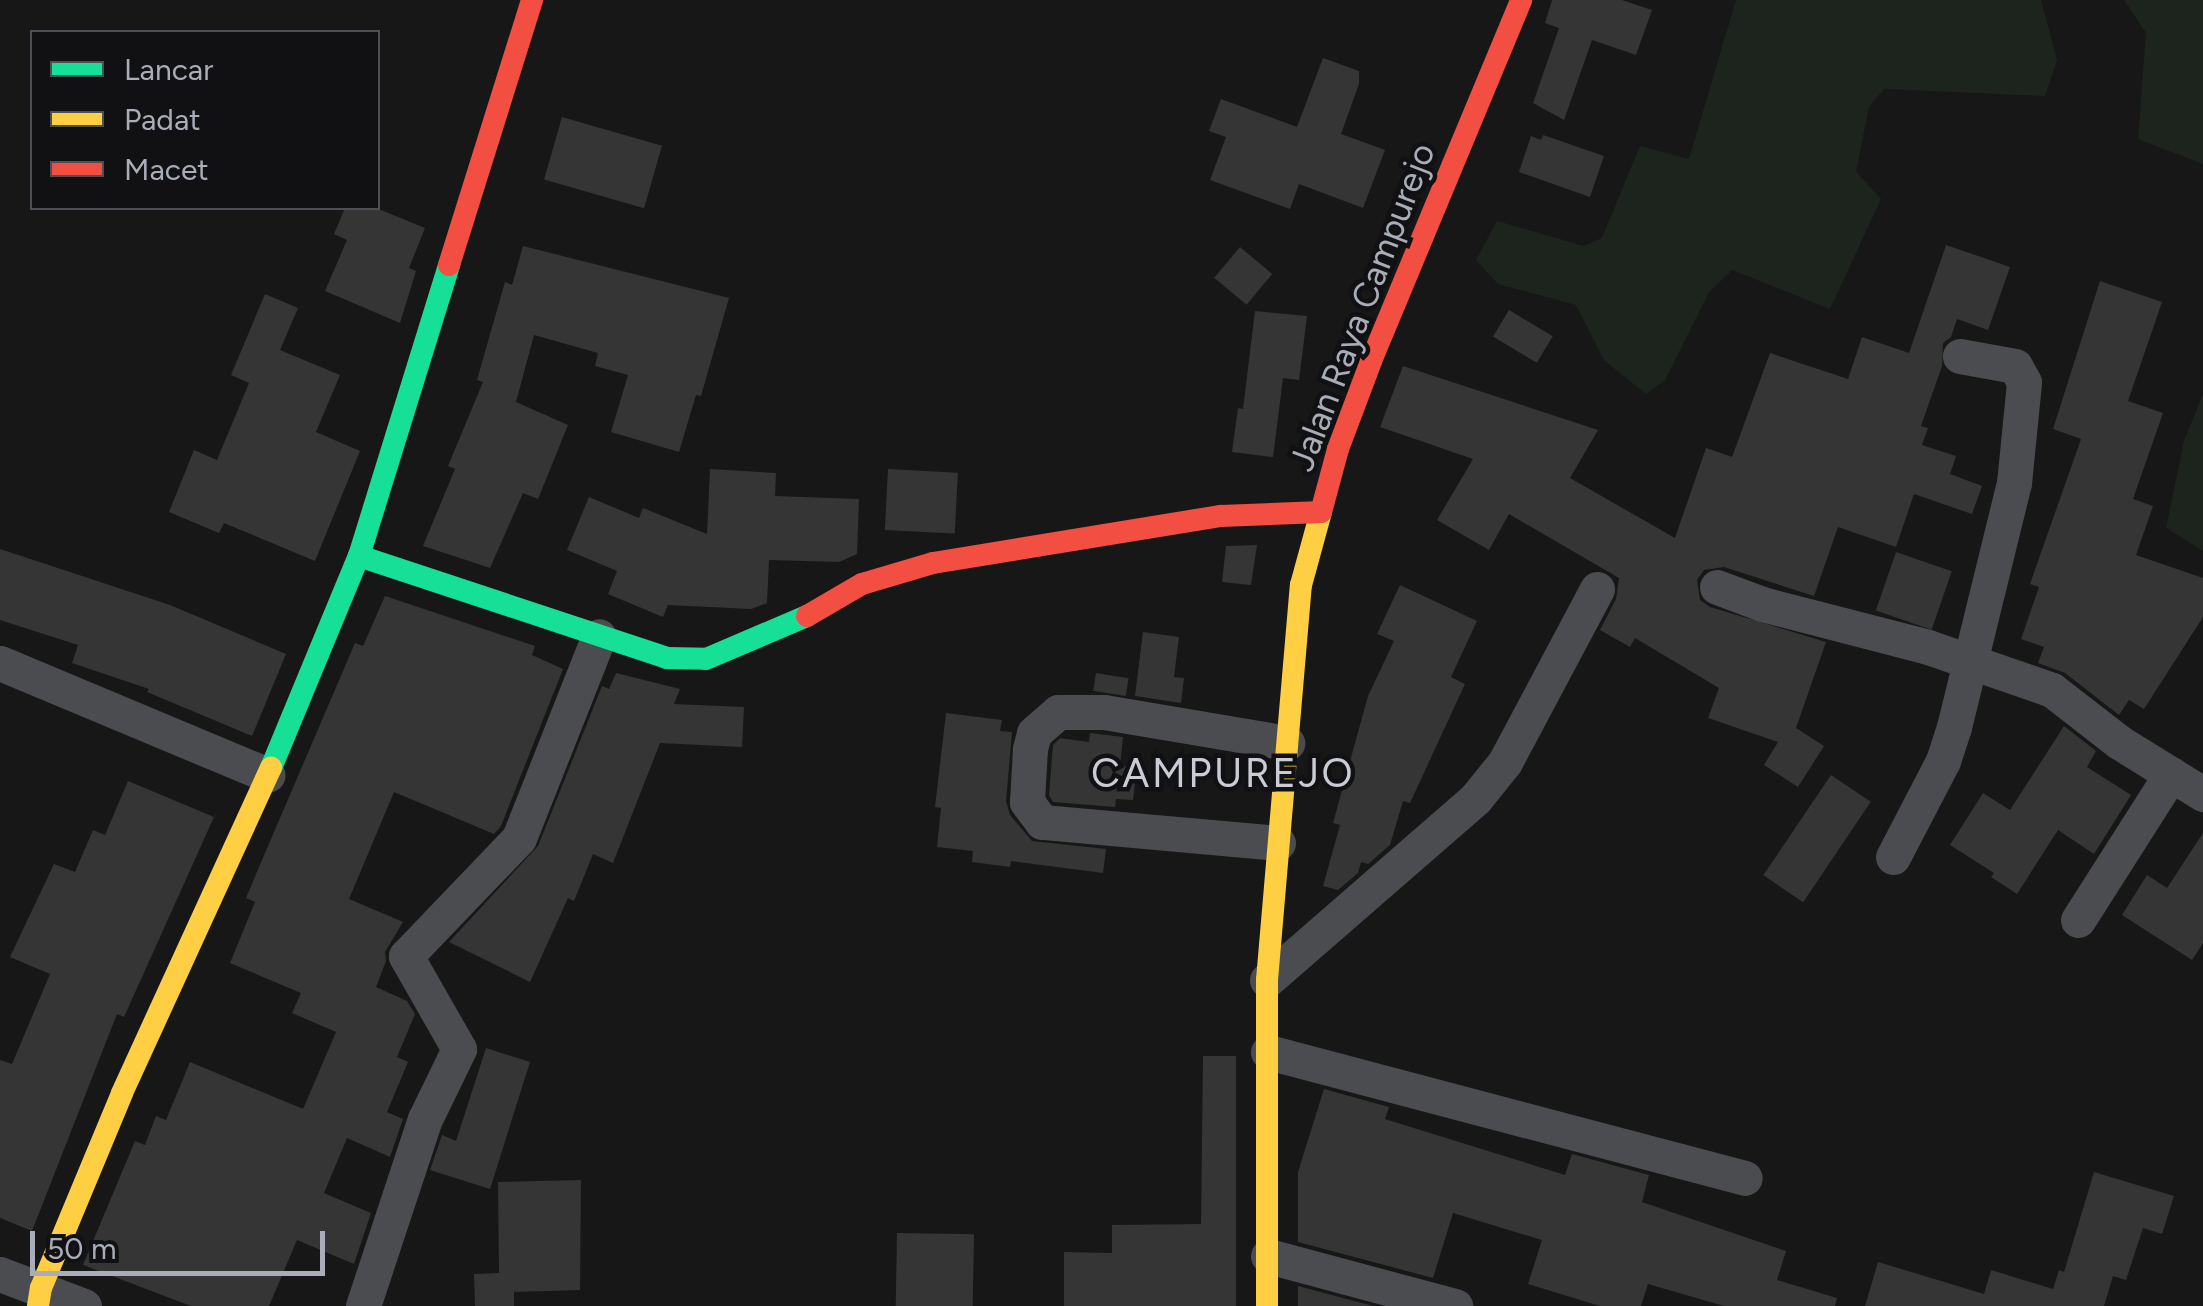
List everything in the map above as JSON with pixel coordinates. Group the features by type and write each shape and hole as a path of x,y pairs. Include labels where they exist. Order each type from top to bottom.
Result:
{"street":[{"path":"40,1297 122,1093 268,775 359,556 532,0"},
{"name":"Jalan Raya Campurejo","path":"1266,1306 1267,980 1301,585 1370,361 1521,0"},
{"path":"1893,857 1942,761 2014,483 2024,382 2015,366 1960,356"},
{"path":"359,556 667,658 706,658 734,651 786,628 862,584 933,563 1222,516 1321,512"},
{"path":"1717,587 1968,661 2052,690 2119,742 2203,794"},
{"path":"1267,980 1476,798 1504,762 1597,589"},
{"path":"362,1306 426,1119 459,1049 406,956 519,838 599,636"},
{"path":"0,664 268,775"},
{"path":"1278,843 1042,822 1027,802 1030,749 1034,733 1058,712 1104,712 1286,743"},
{"path":"2078,920 2171,774"},
{"path":"1268,1052 1745,1178"},
{"path":"1268,1256 1455,1306"},
{"path":"0,1274 40,1297 84,1306"}],"shaded area":[{"path":"1736,0 2041,0 2057,60 2045,96 1884,89 1869,107 1856,172 1881,199 1830,309 1732,270 1709,292 1665,380 1646,394 1604,360 1576,305 1498,284 1476,260 1497,221 1584,246 1602,238 1640,146 1689,159"},
{"path":"2124,0 2203,0 2203,164 2138,139 2146,33"},
{"path":"2203,394 2203,551 2166,528 2184,441"}],"building":[{"path":"1552,0 1622,0 1652,10 1636,55 1592,40 1564,120 1533,103 1559,28 1545,23"},
{"path":"1323,58 1359,71 1359,84 1341,134 1385,150 1363,208 1299,184 1290,209 1210,180 1226,137 1209,131 1221,99 1297,127"},
{"path":"562,117 662,146 644,208 544,179"},
{"path":"1543,135 1604,156 1590,197 1519,172 1531,136 1541,140"},
{"path":"344,210 380,210 425,228 409,268 416,271 400,323 325,291 347,240 334,234"},
{"path":"1946,245 2010,267 1988,330 1957,319 1951,337 1943,343 1942,366 1921,426 1928,428 1922,445 1956,456 1950,474 1982,486 1972,514 1914,494 1896,547 1838,527 1814,596 1724,567 1704,570 1697,580 1700,600 1710,607 1826,642 1796,728 1824,746 1798,787 1764,765 1778,742 1708,718 1719,688 1635,638 1630,647 1600,630 1616,599 1619,578 1509,514 1489,550 1437,520 1473,459 1380,427 1403,366 1598,430 1570,478 1675,538 1706,448 1732,457 1770,353 1848,379 1862,337 1909,353"},
{"path":"523,246 729,298 701,396 696,395 679,452 611,432 628,375 595,366 598,353 534,335 516,402 568,425 538,499 523,493 490,568 423,546 455,469 448,466 483,382 477,380 505,282 512,285"},
{"path":"1240,247 1272,274 1246,305 1214,278"},
{"path":"2100,281 2162,302 2128,401 2163,413 2133,499 2153,506 2136,555 2203,578 2203,617 2144,709 2129,700 2119,715 2065,673 2038,663 2044,647 2021,639 2039,587 2030,584 2081,439 2053,429"},
{"path":"265,294 298,308 280,350 340,375 316,432 360,451 315,561 224,523 219,533 169,512 194,450 217,460 249,383 231,375"},
{"path":"1509,310 1553,336 1537,363 1493,337"},
{"path":"1255,311 1307,316 1299,380 1283,378 1273,457 1232,452 1238,408 1243,409"},
{"path":"710,469 776,473 775,496 859,499 857,554 839,562 769,560 767,603 751,609 668,605 663,617 608,594 617,571 567,550 589,497 639,518 643,508 707,534"},
{"path":"888,469 958,473 955,534 885,530"},
{"path":"1257,545 1251,585 1222,582 1226,546"},
{"path":"0,549 170,605 286,654 252,736 147,692 149,689 72,663 78,645 0,620"},
{"path":"1896,552 1952,571 1932,630 1876,611"},
{"path":"1400,585 1477,621 1451,677 1465,684 1410,803 1403,801 1390,845 1368,864 1361,862 1358,873 1338,890 1323,886 1340,825 1333,823 1368,696 1394,641 1377,634"},
{"path":"385,596 535,646 532,655 563,669 501,826 494,834 394,792 349,899 403,922 385,952 386,961 376,987 407,1001 415,1014 397,1057 408,1062 387,1112 403,1119 390,1157 347,1138 324,1193 371,1213 354,1264 297,1240 269,1306 191,1306 83,1265 135,1141 145,1145 156,1116 166,1120 190,1062 303,1109 336,1032 292,1013 301,993 230,963 255,902 246,898 259,867 355,643 363,646"},
{"path":"1143,632 1179,637 1174,677 1184,678 1181,703 1135,696"},
{"path":"616,673 680,689 674,704 744,707 742,747 660,743 613,863 593,854 574,901 568,898 530,982 449,942 538,846 602,686 609,689"},
{"path":"1096,673 1129,678 1126,696 1093,691"},
{"path":"946,713 1002,720 1000,731 1012,732 1006,801 1010,815 1032,841 1106,849 1103,873 1011,861 1010,867 972,862 973,851 937,847 941,808 935,807"},
{"path":"2064,726 2096,751 2087,767 2131,795 2094,854 2058,830 2017,894 1991,877 1994,873 1950,845 1983,793 2010,810"},
{"path":"1090,733 1123,737 1120,766 1137,767 1133,800 1116,799 1115,807 1053,802 1049,795 1053,745 1060,738 1089,742"},
{"path":"1831,775 1871,802 1803,902 1763,875"},
{"path":"128,781 214,817 124,1017 117,1014 32,1231 0,1218 0,1060 12,1064 50,974 10,957 54,864 75,872 93,830 105,835"},
{"path":"2203,833 2203,943 2192,960 2122,915 2147,875 2167,888"},
{"path":"486,1048 530,1062 490,1189 430,1170 442,1135 456,1141"},
{"path":"1203,1056 1236,1056 1236,1306 1064,1306 1064,1252 1112,1253 1112,1225 1201,1224"},
{"path":"1324,1089 1389,1107 1385,1119 1565,1175 1572,1154 1649,1175 1642,1202 1786,1251 1777,1280 1837,1298 1835,1306 1724,1306 1648,1284 1641,1306 1600,1306 1528,1284 1542,1240 1453,1213 1433,1278 1298,1242 1298,1172"},
{"path":"2094,1172 2174,1196 2162,1234 2143,1228 2126,1280 2113,1276 2104,1306 1865,1306 1878,1262 1984,1294 1991,1270 2053,1289 2059,1270 2064,1272"},
{"path":"581,1180 580,1290 514,1292 514,1306 475,1306 474,1274 499,1273 498,1182"},
{"path":"897,1233 974,1234 973,1306 896,1306"},
{"path":"1298,1286 1373,1306 1298,1306"}],"traffic: fast":[{"path":"271,768 359,556 449,265"},
{"path":"359,556 667,658 706,659 807,616"}],"traffic: slow":[{"path":"1267,1306 1267,980 1301,585 1321,512"},
{"path":"38,1306 41,1288 122,1093 271,768"}],"traffic: jam":[{"path":"449,265 532,0"},
{"path":"1321,512 1338,449 1371,361 1521,0"},
{"path":"807,616 862,584 933,563 1221,516 1321,512"}],"district":[{"name":"CAMPUREJO","path":"1223,773"}]}
